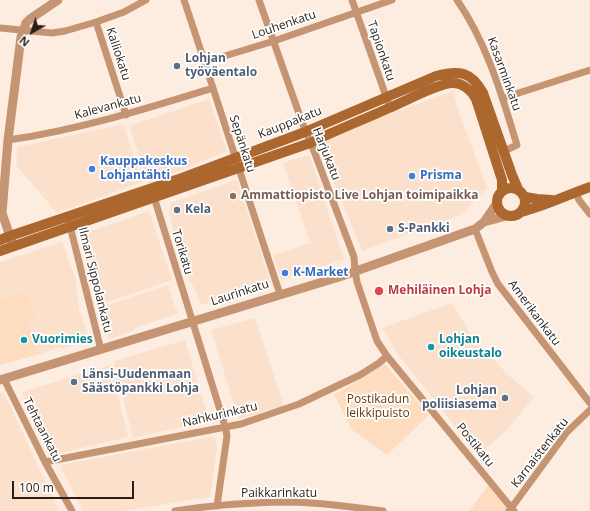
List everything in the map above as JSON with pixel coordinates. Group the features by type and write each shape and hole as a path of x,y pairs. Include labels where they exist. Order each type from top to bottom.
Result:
{"main road":[{"name":"Kauppakatu","path":"0,251 70,227 235,158 306,132 436,76 451,72 463,73 474,79 483,93 512,175 522,193"},
{"name":"Kauppakatu","path":"0,240 68,216 239,168 310,143 439,86 451,83 457,83 468,88 472,92 502,180 502,191"},
{"path":"554,200 537,199 510,187 499,194 497,203 500,211 506,216 514,216 590,187"},
{"path":"522,193 526,205 522,212"}],"street":[{"path":"14,246 2,213 3,152 8,140 21,37 26,23 34,15 58,0"},
{"path":"0,28 52,33 96,22 124,12 146,0"},
{"name":"Sepänkatu","path":"184,0 280,294"},
{"name":"Harjukatu","path":"259,0 310,143 354,257 355,271"},
{"name":"Tapionkatu","path":"352,0 390,108"},
{"name":"Louhenkatu","path":"205,62 274,41 392,0"},
{"name":"Kasarminkatu","path":"457,0 480,38 503,98 517,145 504,151"},
{"name":"Kalliokatu","path":"96,22 126,115"},
{"path":"503,98 590,70"},
{"name":"Kalevankatu","path":"8,140 46,135 126,115 213,88"},
{"path":"576,192 590,214"},
{"name":"Torikatu","path":"152,193 225,426 227,436 217,506"},
{"name":"Laurinkatu","path":"484,222 497,203"},
{"name":"Ilmari Sippolankatu","path":"68,216 101,350"},
{"name":"Laurinkatu","path":"2,380 355,271 475,228 484,222 506,216"},
{"name":"Amerikankatu","path":"475,228 498,284 590,403"},
{"name":"Postikatu","path":"355,271 357,282 377,341 387,356 511,510"},
{"name":"Nahkurinkatu","path":"45,462 241,424 299,404 360,375 387,356"},
{"name":"Tehtaankatu","path":"2,380 72,511"},
{"name":"Karnaistenkatu","path":"511,510 567,432 590,410"},
{"name":"Paikkarinkatu","path":"175,511 217,506 295,502 346,506 383,511"}],"shaded area":[{"path":"453,91 459,112 487,188 461,215 362,251 318,144 360,125"},
{"path":"209,99 227,151 149,184 129,126"},
{"name":"Kauppakeskus Lohjantähti","path":"123,124 142,182 57,213 16,165 17,147"},
{"path":"309,155 344,259 281,280 273,255 310,243 283,163"},
{"path":"237,180 271,283 245,292 238,292 201,305 196,291 187,276 182,261 169,214 170,203"},
{"path":"149,211 172,280 98,305 83,234"},
{"path":"62,242 75,278 79,309 88,337 79,340 79,343 62,349 59,347 40,354 28,324 36,321 26,292 0,301 0,262"},
{"path":"168,285 177,314 134,328 135,330 109,339 99,308"},
{"path":"452,303 471,335 508,375 534,397 505,432 478,455 400,357 382,328"},
{"path":"255,318 284,406 239,419 211,330"},
{"path":"185,340 208,417 207,420 205,422 133,438 114,361"},
{"path":"110,365 128,437 50,455 22,392"},
{"path":"3,392 59,511 0,511 0,393"},
{"path":"213,437 216,440 217,450 210,497 121,511 83,511 60,465"}],"green space":[{"path":"26,291 36,321 28,324 40,354 0,365 0,301"},
{"name":"Postikadun leikkipuisto","path":"385,364 429,415 387,455 352,430 334,395"},
{"path":"489,484 508,509 507,511 469,511"}],"place":[{"name":"Lohjan työväentalo","path":"177,66"},
{"name":"Kauppakeskus Lohjantähti","path":"92,169"},
{"name":"Prisma","path":"412,176"},
{"name":"Ammattiopisto Live Lohjan toimipaikka","path":"233,196"},
{"name":"Kela","path":"177,210"},
{"name":"S-Pankki","path":"390,229"},
{"name":"K-Market","path":"285,273"},
{"name":"Mehiläinen Lohja","path":"379,291"},
{"name":"Vuorimies","path":"24,340"},
{"name":"Lohjan oikeustalo","path":"431,347"},
{"name":"Länsi-Uudenmaan Säästöpankki Lohja","path":"74,382"},
{"name":"Lohjan poliisiasema","path":"505,398"}]}
